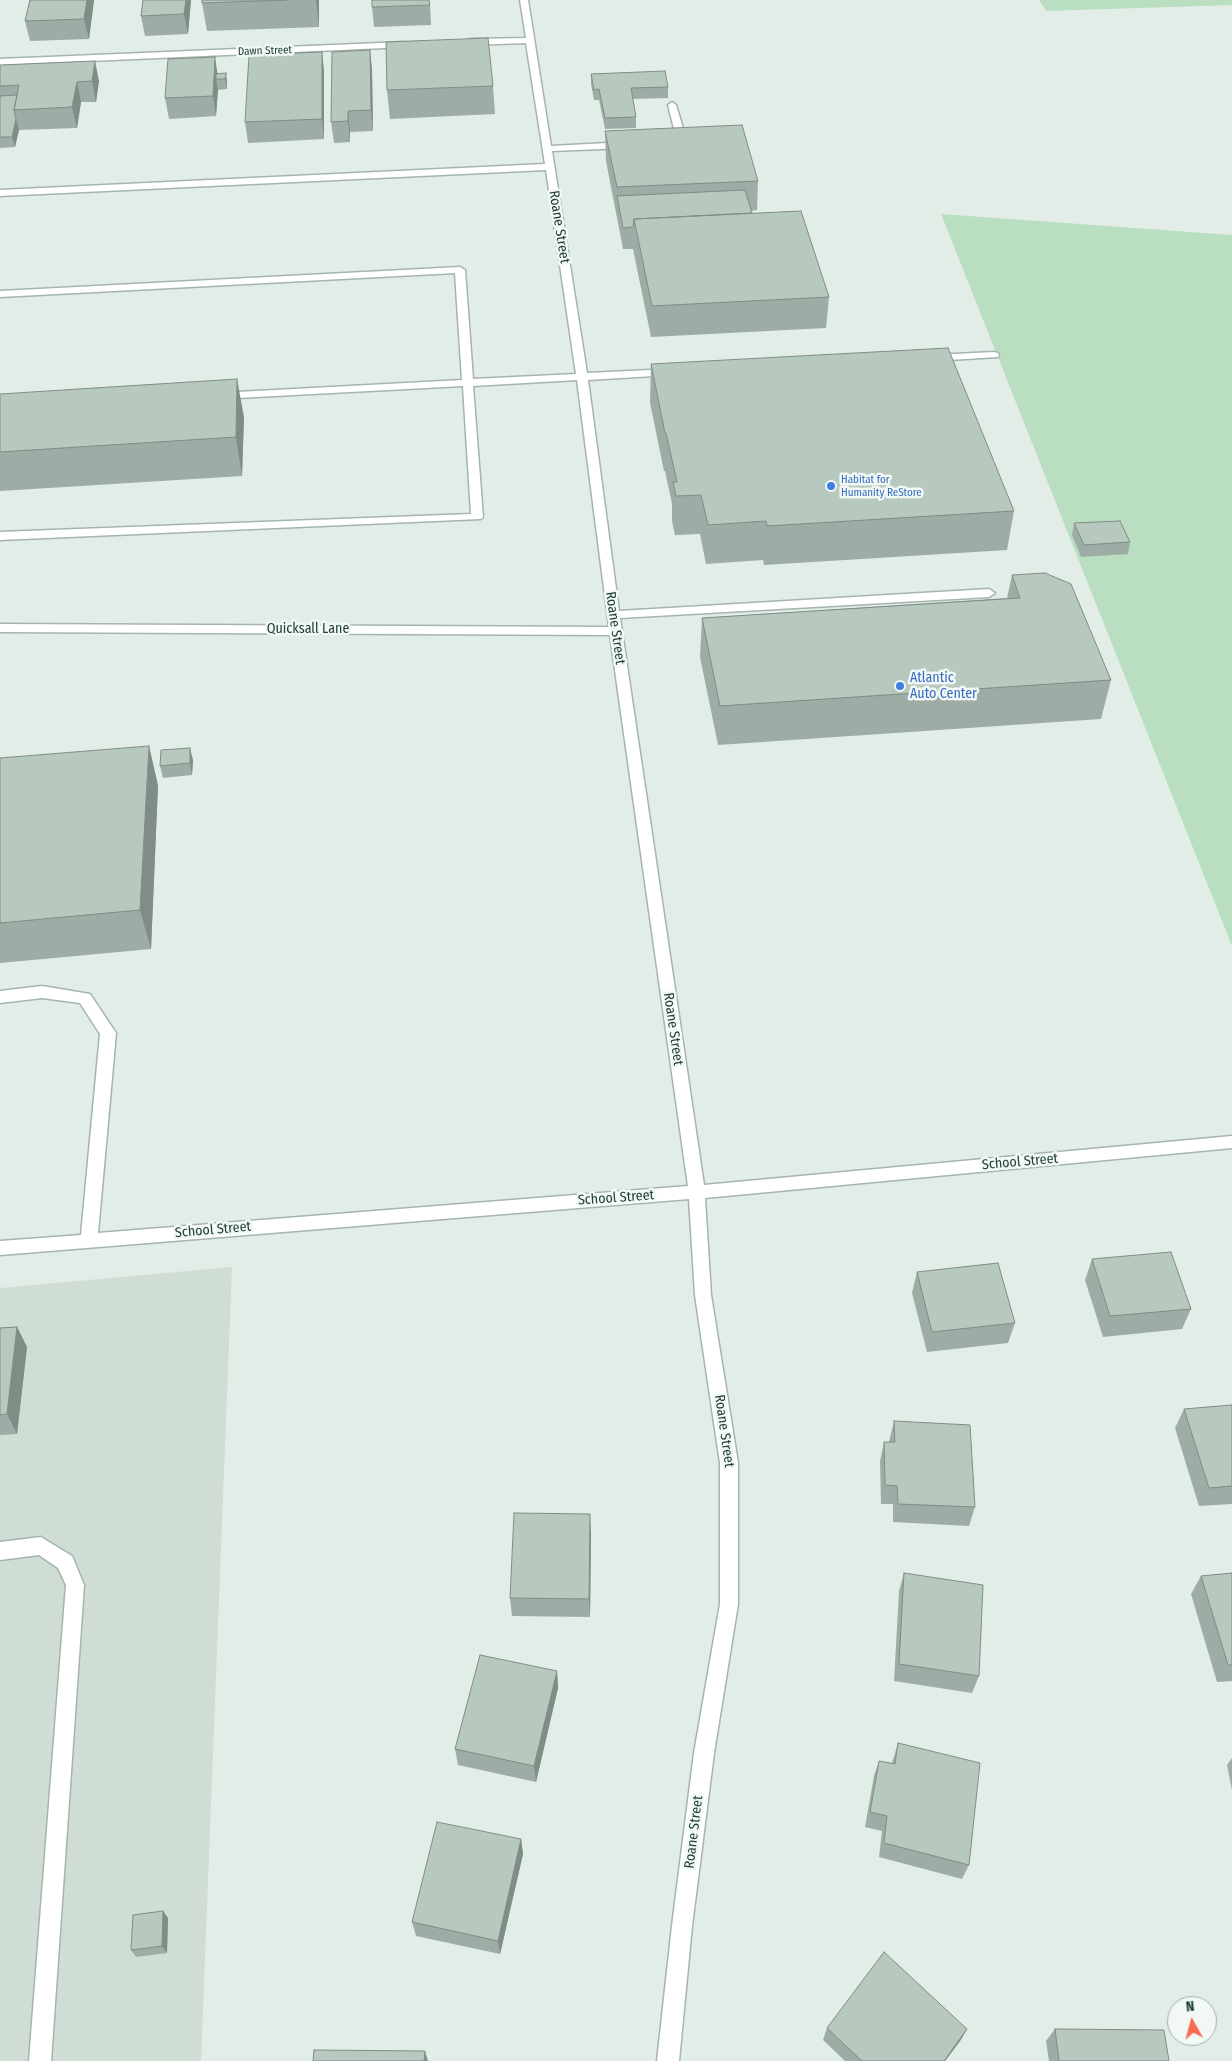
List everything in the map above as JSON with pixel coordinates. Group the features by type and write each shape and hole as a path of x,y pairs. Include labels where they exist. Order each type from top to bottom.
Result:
{"street":[{"name":"Roane Street","path":"524,0 582,376 616,631 697,1192 703,1295 729,1463 729,1604 704,1753 682,1926 668,2061"},
{"path":"462,43 531,40"},
{"name":"Dawn Street","path":"0,62 413,45"},
{"path":"661,144 681,138 672,105"},
{"path":"547,149 632,145"},
{"path":"0,193 550,167"},
{"path":"0,294 460,270 477,517 0,536"},
{"path":"926,359 994,355"},
{"path":"209,396 680,371"},
{"path":"614,615 988,593"},
{"name":"Quicksall Lane","path":"0,628 616,631"},
{"path":"0,997 42,992 85,998 108,1033 89,1240"},
{"name":"School Street","path":"0,1248 697,1192 1232,1142"},
{"path":"0,1551 41,1546 64,1562 75,1586 40,2061"}],"shaded area":[{"path":"232,1267 201,2061 0,2061 0,1288"}],"green space":[{"path":"1039,0 1232,0 1232,5 1046,11"},
{"path":"941,214 1232,235 1232,946"}],"building":[{"path":"30,0 87,0 84,19 25,21"},
{"path":"143,0 186,0 184,14 141,16"},
{"path":"202,0 287,0 202,3"},
{"path":"372,0 429,0 430,5 372,7"},
{"path":"488,38 493,86 387,90 386,42"},
{"path":"370,50 371,110 348,111 348,121 331,122 332,52"},
{"path":"322,52 322,119 245,122 249,55"},
{"path":"215,57 213,96 165,98 168,59"},
{"path":"95,61 92,81 77,82 72,107 14,110 19,85 0,86 0,65"},
{"path":"665,71 668,87 631,88 636,117 605,118 599,89 594,90 591,74"},
{"path":"226,73 225,79 216,79 216,74"},
{"path":"17,95 14,110 16,119 12,137 0,137 0,96"},
{"path":"742,125 758,181 617,187 605,131"},
{"path":"745,190 752,213 634,219 633,227 623,228 617,196"},
{"path":"801,211 829,297 652,306 634,219"},
{"path":"948,348 1014,511 767,526 766,521 708,525 701,495 676,496 673,482 677,482 651,364"},
{"path":"237,379 236,437 0,452 0,394"},
{"path":"1120,521 1130,542 1084,545 1074,523"},
{"path":"1045,573 1071,584 1111,680 720,706 702,618 1020,598 1012,575"},
{"path":"149,746 140,910 0,923 0,758"},
{"path":"190,748 190,763 160,766 161,750"},
{"path":"1171,1252 1191,1309 1110,1316 1092,1259"},
{"path":"998,1263 1015,1323 932,1332 917,1272"},
{"path":"17,1327 7,1414 0,1415 0,1328"},
{"path":"1232,1405 1232,1486 1209,1488 1184,1409"},
{"path":"894,1421 970,1425 975,1507 898,1504 897,1486 885,1485 884,1442 895,1442"},
{"path":"514,1513 590,1514 589,1599 510,1598"},
{"path":"904,1573 983,1585 979,1676 899,1664"},
{"path":"1232,1573 1232,1665 1228,1665 1201,1576"},
{"path":"480,1655 557,1671 534,1766 455,1749"},
{"path":"898,1743 980,1763 969,1865 884,1843 887,1816 870,1812 879,1761 895,1764"},
{"path":"437,1822 521,1839 498,1941 412,1922"},
{"path":"163,1911 162,1946 131,1950 133,1915"},
{"path":"884,1952 967,2029 944,2061 862,2061 827,2028"},
{"path":"1055,2029 1164,2030 1169,2061 1059,2061"},
{"path":"314,2050 425,2051 424,2061 313,2061"}],"place":[{"name":"Habitat for Humanity ReStore","path":"831,486"},
{"name":"Atlantic Auto Center","path":"900,686"}]}
